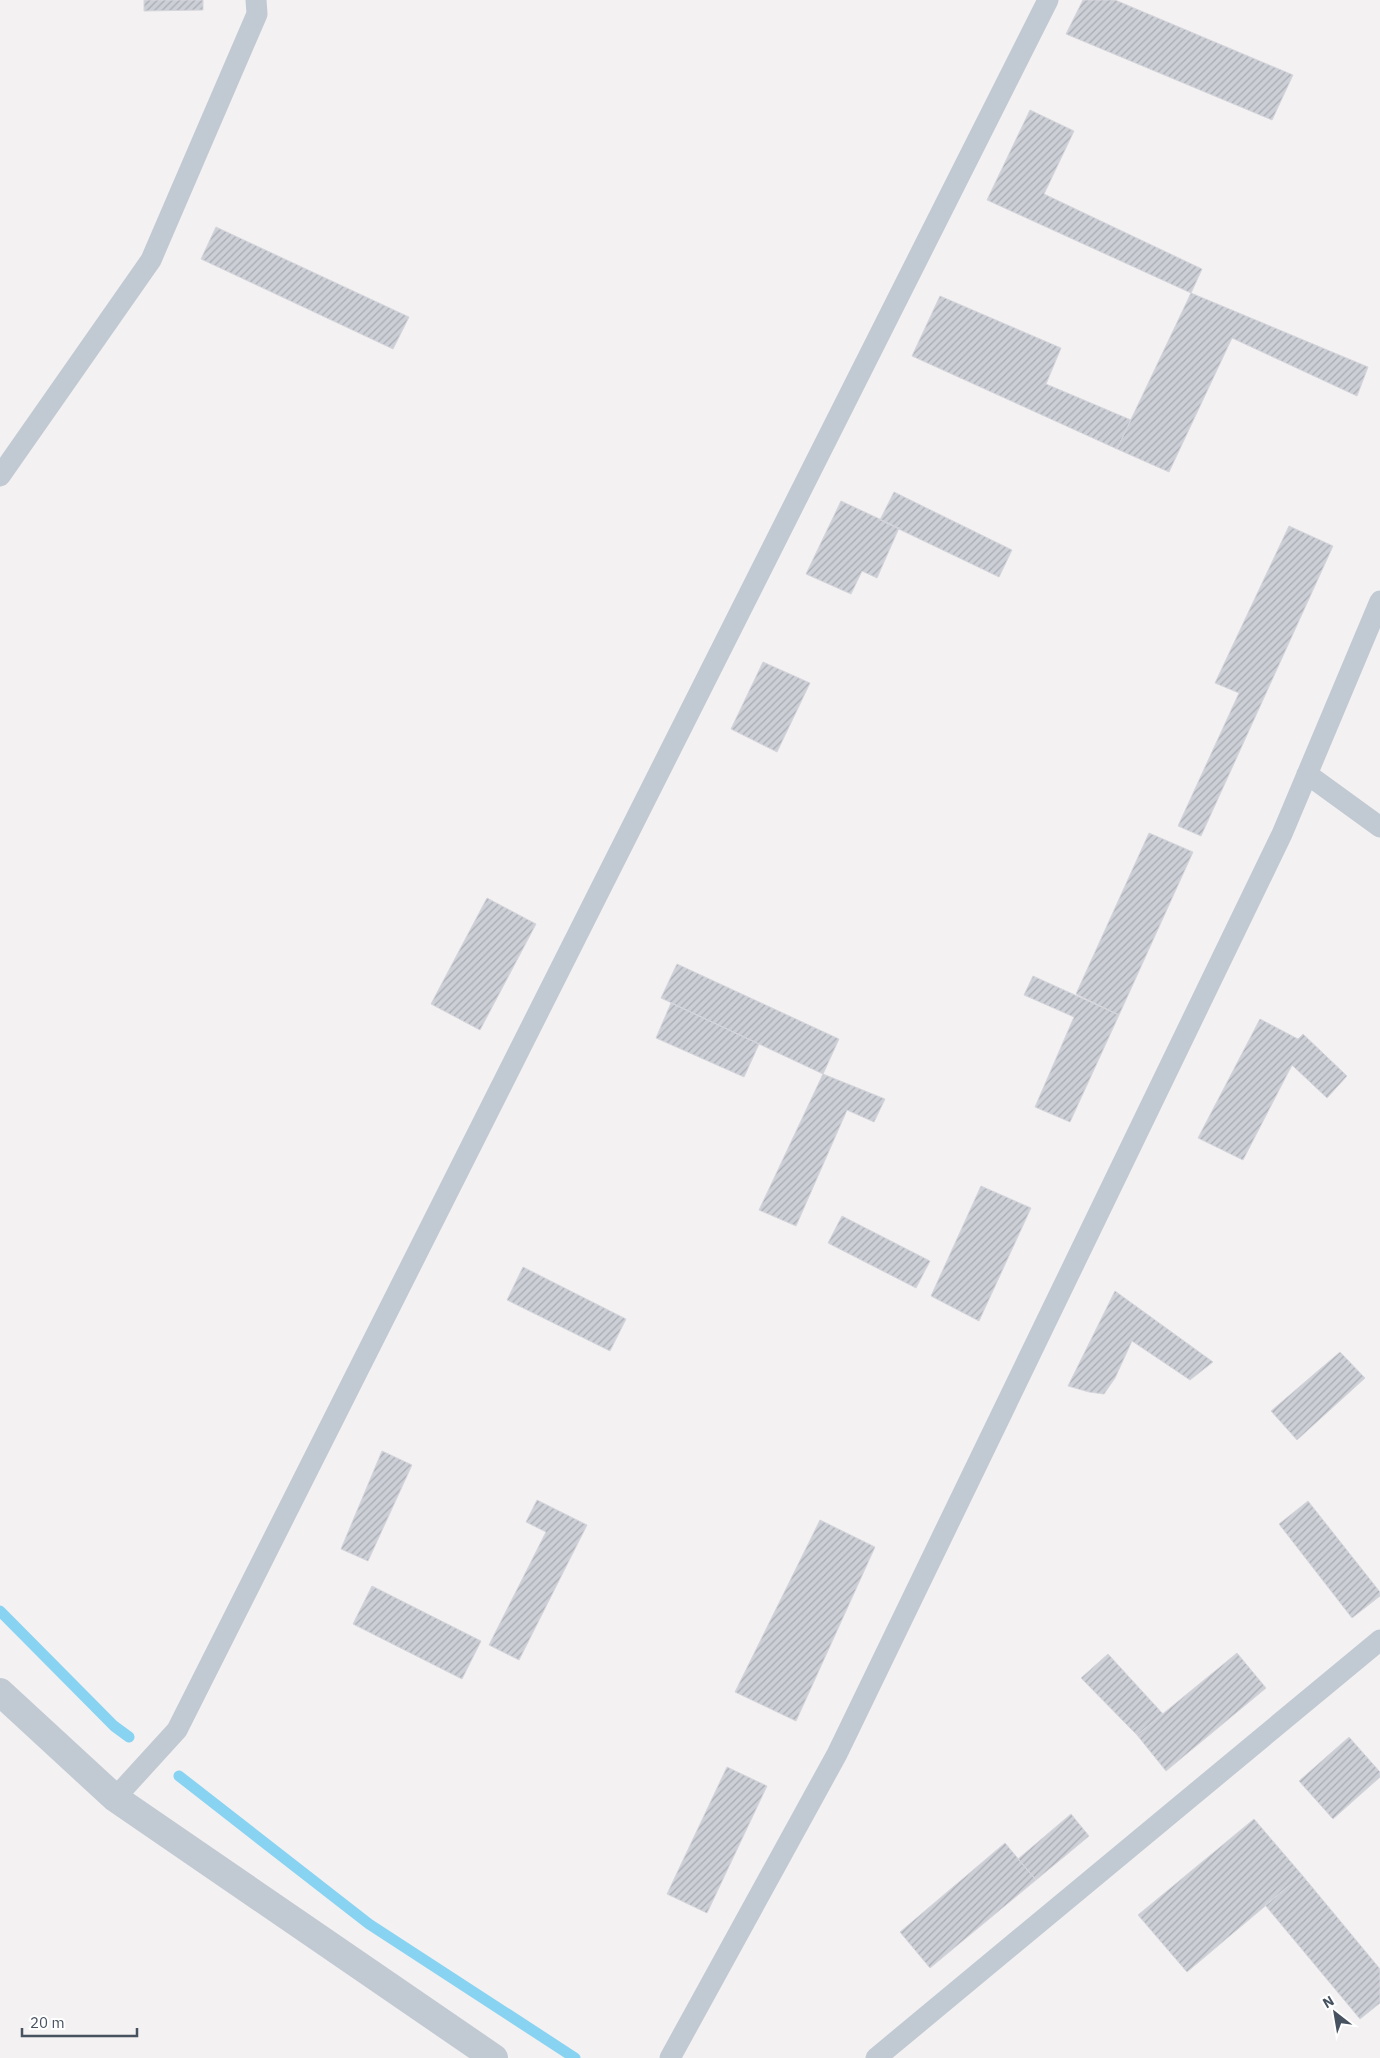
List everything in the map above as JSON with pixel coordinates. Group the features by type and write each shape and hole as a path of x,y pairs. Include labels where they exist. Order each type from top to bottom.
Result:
{"street":[{"path":"0,1692 115,1798 494,2058"}],"lane":[{"path":"0,476 151,260 257,14 256,0"},
{"path":"115,1798 178,1730 1048,0"},
{"path":"670,2058 837,1754 1282,834 1380,601"},
{"path":"1307,774 1380,827"},
{"path":"876,2058 1380,1640"}],"building":[{"path":"144,0 203,0 203,10 144,11"},
{"path":"1083,0 1115,0 1293,75 1272,120 1066,34"},
{"path":"1030,110 1074,131 1044,194 1202,269 1191,293 987,200"},
{"path":"216,227 409,317 393,349 201,259"},
{"path":"1191,293 1368,367 1357,396 1232,338 1169,472 1117,449"},
{"path":"940,296 1061,348 1046,384 1131,420 1117,449 912,356"},
{"path":"894,492 1012,550 999,577 880,520"},
{"path":"841,501 899,528 877,578 862,571 851,594 806,574"},
{"path":"1289,526 1333,546 1201,836 1178,826 1239,693 1215,683"},
{"path":"763,662 810,683 777,752 731,729"},
{"path":"1149,833 1193,852 1119,1015 1076,994"},
{"path":"487,898 536,924 480,1030 431,1004"},
{"path":"677,964 839,1039 823,1074 661,998"},
{"path":"1033,976 1119,1015 1070,1122 1035,1107 1074,1017 1024,995"},
{"path":"671,1003 759,1044 744,1077 656,1038"},
{"path":"1260,1019 1298,1039 1303,1034 1347,1076 1327,1098 1292,1065 1243,1160 1198,1138"},
{"path":"823,1074 885,1099 874,1122 847,1110 796,1226 759,1210"},
{"path":"981,1186 1031,1208 979,1321 931,1296"},
{"path":"842,1216 930,1261 916,1288 828,1243"},
{"path":"523,1267 626,1319 610,1351 507,1300"},
{"path":"1115,1291 1213,1362 1190,1380 1132,1341 1115,1378 1104,1394 1068,1386"},
{"path":"1340,1352 1365,1378 1297,1440 1271,1411"},
{"path":"382,1451 412,1465 368,1561 341,1549"},
{"path":"537,1500 587,1525 519,1660 489,1645 546,1532 526,1522"},
{"path":"1308,1501 1380,1592 1380,1596 1352,1618 1279,1524"},
{"path":"820,1520 875,1547 796,1721 735,1692"},
{"path":"372,1586 481,1641 462,1679 353,1624"},
{"path":"1237,1653 1266,1688 1166,1771 1137,1735"},
{"path":"1108,1654 1163,1714 1137,1735 1081,1678"},
{"path":"1349,1737 1380,1772 1380,1777 1333,1819 1299,1781"},
{"path":"727,1767 767,1786 707,1913 667,1894"},
{"path":"1071,1814 1089,1836 1036,1880 1018,1859"},
{"path":"1254,1819 1302,1875 1187,1972 1138,1915"},
{"path":"1005,1843 1036,1880 930,1968 900,1932"},
{"path":"1302,1875 1380,1969 1380,2003 1360,2019 1265,1905"}],"waterway":[{"path":"0,1611 114,1726 129,1737"},
{"path":"179,1776 369,1924 575,2058"}]}
